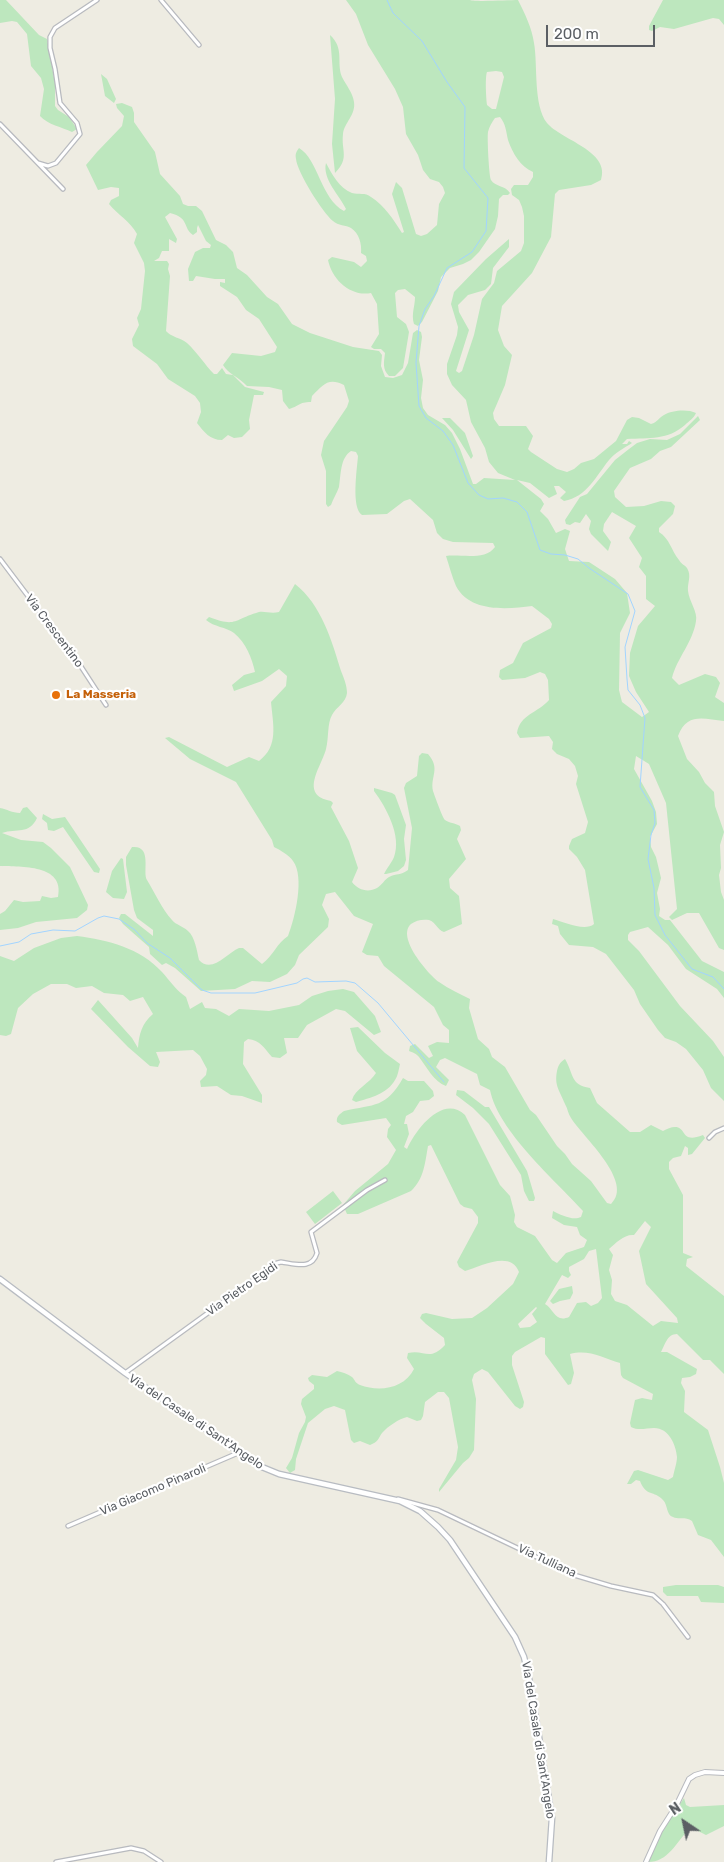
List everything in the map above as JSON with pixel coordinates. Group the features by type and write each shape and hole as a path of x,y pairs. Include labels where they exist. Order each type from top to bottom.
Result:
{"main road":[{"name":"Via del Casale di Sant'Angelo","path":"0,1279 125,1373 257,1465 279,1474 392,1498 407,1503 420,1511 444,1533 522,1649 531,1687 552,1818 549,1862"}],"street":[{"path":"38,163 48,166 56,163 80,134 77,123 60,103 50,48 50,35 55,28 97,0"},
{"path":"162,0 199,45"},
{"path":"0,124 62,189"},
{"name":"Via Crescentino","path":"0,559 80,665 106,704"},
{"path":"709,1138 724,1128"},
{"name":"Via Pietro Egidi","path":"125,1373 277,1262 310,1264 317,1253 311,1232 367,1190 385,1180"},
{"name":"Via Giacomo Pinaroli","path":"68,1526 238,1453"},
{"name":"Via Tulliana","path":"392,1498 405,1499 438,1510 577,1576 653,1595 663,1604 688,1637"},
{"path":"646,1862 660,1831 676,1806 689,1779 705,1772 724,1773"},
{"path":"56,1862 131,1848 144,1851 161,1862"}],"green space":[{"path":"0,0 6,0 39,35 47,39 55,83 55,106 69,117 77,129 72,132 51,124 40,116 44,89 41,78 31,66 27,34 17,22 0,23"},
{"path":"346,0 518,0 533,37 538,96 547,123 583,147 599,161 602,170 601,180 591,185 559,190 555,194 551,237 532,273 502,306 498,330 504,346 512,355 505,385 493,413 494,419 499,426 526,426 533,436 528,449 557,469 567,472 581,463 594,459 616,441 627,420 632,417 651,424 671,412 684,411 696,413 679,430 665,436 627,439 622,444 627,444 629,441 632,443 611,457 590,485 572,499 564,501 560,498 566,492 559,486 554,486 557,494 549,498 530,483 517,480 541,499 544,504 540,511 548,519 556,533 565,529 570,531 565,549 569,561 589,562 615,579 627,593 630,613 620,633 619,690 622,702 642,717 649,712 636,692 629,676 630,653 638,626 655,606 646,599 646,576 639,567 642,558 629,538 636,526 612,512 604,524 603,531 611,542 608,551 591,534 589,529 591,521 586,514 580,523 575,522 570,525 566,524 565,520 580,497 587,494 615,460 637,443 650,439 667,440 680,434 698,416 700,420 671,447 660,451 651,459 630,468 614,491 615,497 626,507 644,506 661,501 671,502 675,506 673,514 659,528 659,532 666,538 688,571 688,591 696,618 692,636 677,664 672,678 679,685 705,674 716,677 720,683 715,697 724,703 724,721 691,720 686,723 678,736 687,759 714,792 715,806 724,832 720,845 721,868 719,875 724,900 724,950 719,948 699,913 687,913 672,920 669,917 677,909 666,803 649,764 636,756 634,769 656,812 657,824 650,837 651,847 656,857 661,878 657,893 660,909 659,916 665,920 670,920 702,961 724,972 724,998 717,989 686,969 668,945 648,927 630,932 628,940 639,951 680,1006 713,1041 724,1057 724,1101 711,1088 703,1070 686,1049 676,1042 665,1038 658,1030 640,1004 634,990 606,954 593,947 569,945 560,934 558,926 552,924 553,919 580,927 594,924 585,870 577,857 569,849 572,839 585,833 588,822 576,784 578,776 575,766 569,759 557,754 552,749 553,742 549,736 520,738 517,733 522,722 549,700 548,680 545,674 540,672 525,678 502,680 499,677 500,670 513,663 523,643 551,628 552,624 549,619 532,606 501,608 480,605 470,601 462,595 453,579 446,556 485,554 495,547 493,543 453,542 443,539 437,533 433,520 410,499 404,501 387,514 362,515 357,505 356,497 358,456 356,452 351,451 347,454 342,467 339,487 331,505 328,507 326,504 326,471 321,455 324,441 349,401 344,385 334,382 326,383 312,396 311,402 301,403 289,409 283,401 282,390 269,387 247,386 228,371 223,365 232,353 261,356 275,352 277,347 259,319 246,310 237,297 220,286 220,282 225,283 225,279 196,276 193,281 189,281 188,269 195,252 203,248 210,248 211,245 206,241 198,225 197,232 193,235 180,217 170,213 165,217 177,239 176,243 169,239 169,251 162,251 159,258 154,261 167,261 169,264 170,276 166,331 187,343 214,374 217,374 222,368 226,374 233,375 245,387 264,392 263,395 254,395 249,420 250,429 242,437 234,438 228,435 222,440 214,439 208,435 197,423 201,412 200,403 195,396 168,379 157,364 133,346 132,339 139,325 137,318 141,309 145,271 144,263 134,243 137,234 131,225 109,204 111,200 119,196 119,188 111,187 98,190 86,165 122,126 124,116 116,104 122,103 132,107 134,122 155,152 160,174 180,196 183,204 196,206 202,211 216,240 226,245 233,252 237,268 247,275 267,297 278,304 292,324 310,333 353,347 379,351 382,355 381,366 385,377 393,378 402,375 408,363 413,333 417,330 421,332 419,360 423,380 421,398 423,408 428,415 445,425 452,433 473,484 484,478 515,480 498,473 489,462 485,448 471,422 466,400 452,385 447,374 447,364 458,327 451,304 454,292 486,259 509,239 509,247 493,268 491,284 485,290 468,295 458,305 459,312 469,330 456,371 459,373 462,371 474,335 482,299 494,283 497,271 521,251 524,243 522,207 519,200 512,195 511,189 514,185 528,185 533,177 533,172 524,166 512,150 504,122 500,117 495,118 488,132 490,177 495,184 510,193 503,195 499,199 495,229 479,252 471,260 450,268 441,277 438,291 418,326 414,324 413,320 415,297 405,289 398,290 395,293 397,317 406,324 409,332 403,368 395,376 389,376 384,368 385,353 381,349 371,347 379,334 377,304 371,293 356,292 344,286 334,274 328,260 332,257 354,262 361,267 367,261 366,256 361,253 359,239 354,230 335,223 323,210 297,165 296,157 299,148 311,161 330,198 344,211 346,209 329,181 325,169 326,163 343,188 352,193 369,195 388,213 402,233 404,232 392,194 396,182 402,188 416,234 421,236 427,234 437,225 439,204 445,193 443,187 439,182 430,179 423,170 418,155 406,134 403,107 395,89 368,45 356,14","holes":["487,72 502,72 504,77 496,109 492,109 487,105"]},
{"path":"663,0 724,0 724,25 719,19 713,18 674,29 660,27 652,31 649,30 649,26"},
{"path":"330,35 335,40 339,50 340,71 354,102 352,115 345,126 343,134 344,159 340,168 335,173 332,144 335,99"},
{"path":"101,74 107,79 116,99 114,103 105,96"},
{"path":"442,418 450,418 465,433 473,456 471,459 453,430"},
{"path":"295,584 304,592 319,612 345,682 347,693 343,702 330,719 326,749 317,771 314,786 316,793 321,798 333,803 331,807 349,841 358,868 352,882 360,889 374,890 389,877 408,870 412,828 404,788 406,783 417,776 419,756 422,753 428,754 432,759 435,768 432,786 441,811 445,820 460,826 461,830 457,839 466,859 449,879 450,888 459,896 462,924 444,932 431,921 420,920 415,922 407,930 410,946 421,964 434,978 470,999 469,1008 478,1039 489,1049 492,1057 505,1067 530,1110 536,1115 557,1146 572,1164 591,1181 607,1203 611,1204 617,1195 612,1172 570,1116 558,1088 556,1081 557,1069 565,1059 573,1078 584,1087 590,1088 597,1103 630,1132 640,1132 651,1125 663,1131 675,1127 691,1138 703,1135 705,1138 692,1154 688,1155 688,1148 685,1146 681,1156 673,1158 669,1162 669,1169 683,1195 683,1253 693,1257 687,1259 686,1266 724,1296 724,1374 710,1360 703,1360 677,1334 669,1338 661,1352 667,1352 697,1369 696,1374 682,1378 681,1383 685,1391 684,1412 708,1430 720,1467 724,1483 724,1557 711,1540 698,1535 692,1521 671,1516 663,1500 645,1489 640,1481 636,1480 631,1484 627,1484 634,1471 638,1470 668,1480 673,1477 677,1457 675,1447 668,1434 654,1428 634,1428 631,1427 630,1423 635,1400 642,1398 652,1400 653,1394 623,1378 620,1363 583,1353 570,1354 574,1373 571,1384 568,1385 545,1354 545,1338 541,1337 515,1352 512,1356 512,1365 524,1402 523,1407 520,1409 515,1406 488,1372 482,1369 474,1374 472,1380 476,1399 474,1450 439,1492 456,1460 458,1447 449,1398 444,1392 438,1392 425,1402 421,1420 417,1421 407,1417 401,1419 387,1428 370,1445 360,1441 354,1443 351,1440 345,1410 334,1406 325,1409 308,1423 296,1459 295,1470 290,1473 286,1468 292,1458 299,1433 305,1422 306,1417 301,1404 302,1399 314,1389 314,1385 308,1378 312,1375 327,1377 337,1371 349,1375 358,1384 367,1387 383,1388 398,1385 410,1376 414,1369 407,1358 408,1353 431,1354 440,1350 445,1345 444,1338 420,1318 422,1314 426,1313 452,1319 472,1318 487,1308 513,1284 519,1272 515,1265 503,1261 487,1263 465,1271 459,1267 457,1262 478,1223 478,1217 472,1209 460,1204 431,1145 428,1146 425,1165 419,1181 411,1191 358,1214 347,1214 343,1205 355,1191 388,1164 396,1150 387,1137 388,1129 391,1125 386,1118 342,1125 337,1122 341,1113 385,1100 397,1088 403,1078 408,1081 424,1081 433,1091 434,1096 429,1100 420,1101 413,1112 406,1116 404,1124 407,1124 409,1134 404,1147 407,1149 417,1132 439,1111 457,1110 465,1115 500,1185 510,1196 515,1215 514,1222 517,1227 535,1236 552,1260 557,1263 566,1253 584,1247 587,1240 580,1235 577,1227 564,1225 552,1218 553,1211 567,1217 578,1218 581,1217 583,1211 543,1170 516,1138 495,1106 490,1090 480,1085 477,1074 445,1058 440,1060 436,1067 449,1080 446,1086 434,1077 418,1056 409,1051 410,1046 415,1044 429,1058 433,1056 428,1046 437,1042 449,1043 449,1030 443,1025 434,1007 384,966 378,956 367,955 362,952 373,924 354,916 335,892 326,894 322,905 329,919 328,927 299,955 295,965 287,974 270,982 252,981 235,989 201,991 175,968 166,963 162,965 150,954 149,947 123,924 119,918 121,914 125,914 153,936 153,930 137,918 134,910 126,865 126,857 132,847 142,850 145,854 147,880 168,916 190,934 199,960 204,964 214,964 239,948 243,948 262,964 288,936 296,909 299,887 297,868 293,861 274,847 272,840 236,782 190,759 165,738 169,737 227,767 249,757 259,761 265,755 270,749 273,734 271,702 286,686 287,676 279,669 262,681 234,691 232,685 244,675 255,672 250,656 242,641 234,633 206,620 209,617 231,622 259,612 279,612","holes":["645,1221 651,1227 639,1251 646,1284 677,1318 678,1323 661,1321 653,1326 627,1305 615,1301 611,1294 612,1280 609,1270 613,1255 609,1249 624,1237 634,1235","596,1249 602,1298 598,1303 591,1306 586,1302 577,1303 569,1317 558,1317 545,1304 562,1275 568,1278 571,1275 569,1267 584,1259 589,1251","536,1307 537,1308 532,1314 537,1322 530,1327 520,1328 518,1324"]},
{"path":"374,788 395,795 406,825 404,839 406,860 404,866 398,871 386,874 384,874 394,857 396,840 392,822"},
{"path":"27,807 37,818 34,823 26,829 2,833 21,840 43,842 51,848 70,867 88,905 87,910 77,918 36,922 18,928 0,930 0,914 14,900 23,902 40,901 42,896 58,897 58,886 55,878 48,873 29,868 0,866 0,808 20,813 23,808"},
{"path":"43,814 52,819 65,817 100,869 99,873 94,872 63,827 54,831 48,830 47,823 42,819"},
{"path":"121,858 123,859 127,892 124,899 113,898 106,892 112,871"},
{"path":"77,936 123,946 144,957 162,972 186,997 190,1009 202,1002 205,1008 216,1009 229,1016 239,1009 269,1011 299,1005 312,996 343,989 354,992 375,1016 381,1032 374,1035 345,1011 336,1009 307,1025 298,1038 284,1038 287,1053 280,1058 272,1057 259,1043 248,1039 244,1042 243,1064 262,1095 262,1103 242,1096 231,1095 217,1086 201,1087 200,1081 206,1075 207,1069 200,1056 193,1050 156,1052 160,1062 158,1067 150,1066 128,1047 91,1009 98,1000 132,1038 138,1048 142,1029 146,1021 153,1014 143,997 130,1001 123,995 104,993 92,986 76,988 67,984 51,984 33,994 18,1008 11,1034 6,1036 0,1035 0,956 14,961 34,948 61,938"},
{"path":"358,1027 385,1053 400,1064 398,1074 388,1089 378,1095 356,1102 352,1100 354,1096 376,1073 357,1051 350,1028"},
{"path":"457,1090 464,1091 485,1107 489,1107 527,1171 535,1198 534,1201 529,1201 524,1191 521,1175 489,1124 456,1095"},
{"path":"333,1191 342,1203 315,1224 306,1212"},
{"path":"572,1286 573,1293 570,1299 553,1304 550,1301 559,1289"},
{"path":"676,1585 718,1585 724,1587 724,1603 701,1602 698,1596 667,1596 663,1592 663,1587"},
{"path":"684,1798 686,1805 690,1807 724,1805 724,1826 706,1835 694,1829 689,1829 676,1846 666,1855 661,1859 648,1862 663,1829"}],"waterway":[{"path":"387,0 393,13 422,41 465,107 464,168 488,198 486,231 472,252 447,268 434,296 425,309 419,326 416,363 419,406 426,418 443,431 453,445 468,483 479,495 488,499 503,498 517,502 527,512 540,550 578,559 628,594 635,611 625,647 627,679 628,690 640,705 645,718 640,787 654,810 655,823 651,835 648,859 654,888 655,915 665,935 692,969 713,977 724,989"},
{"path":"0,946 19,942 31,934 53,930 75,931 104,916 119,919 135,930 147,943 170,958 202,990 211,993 255,993 297,983 307,978 315,982 346,981 355,983 378,1003 444,1082"}],"place":[{"name":"La Masseria","path":"56,695"}]}
